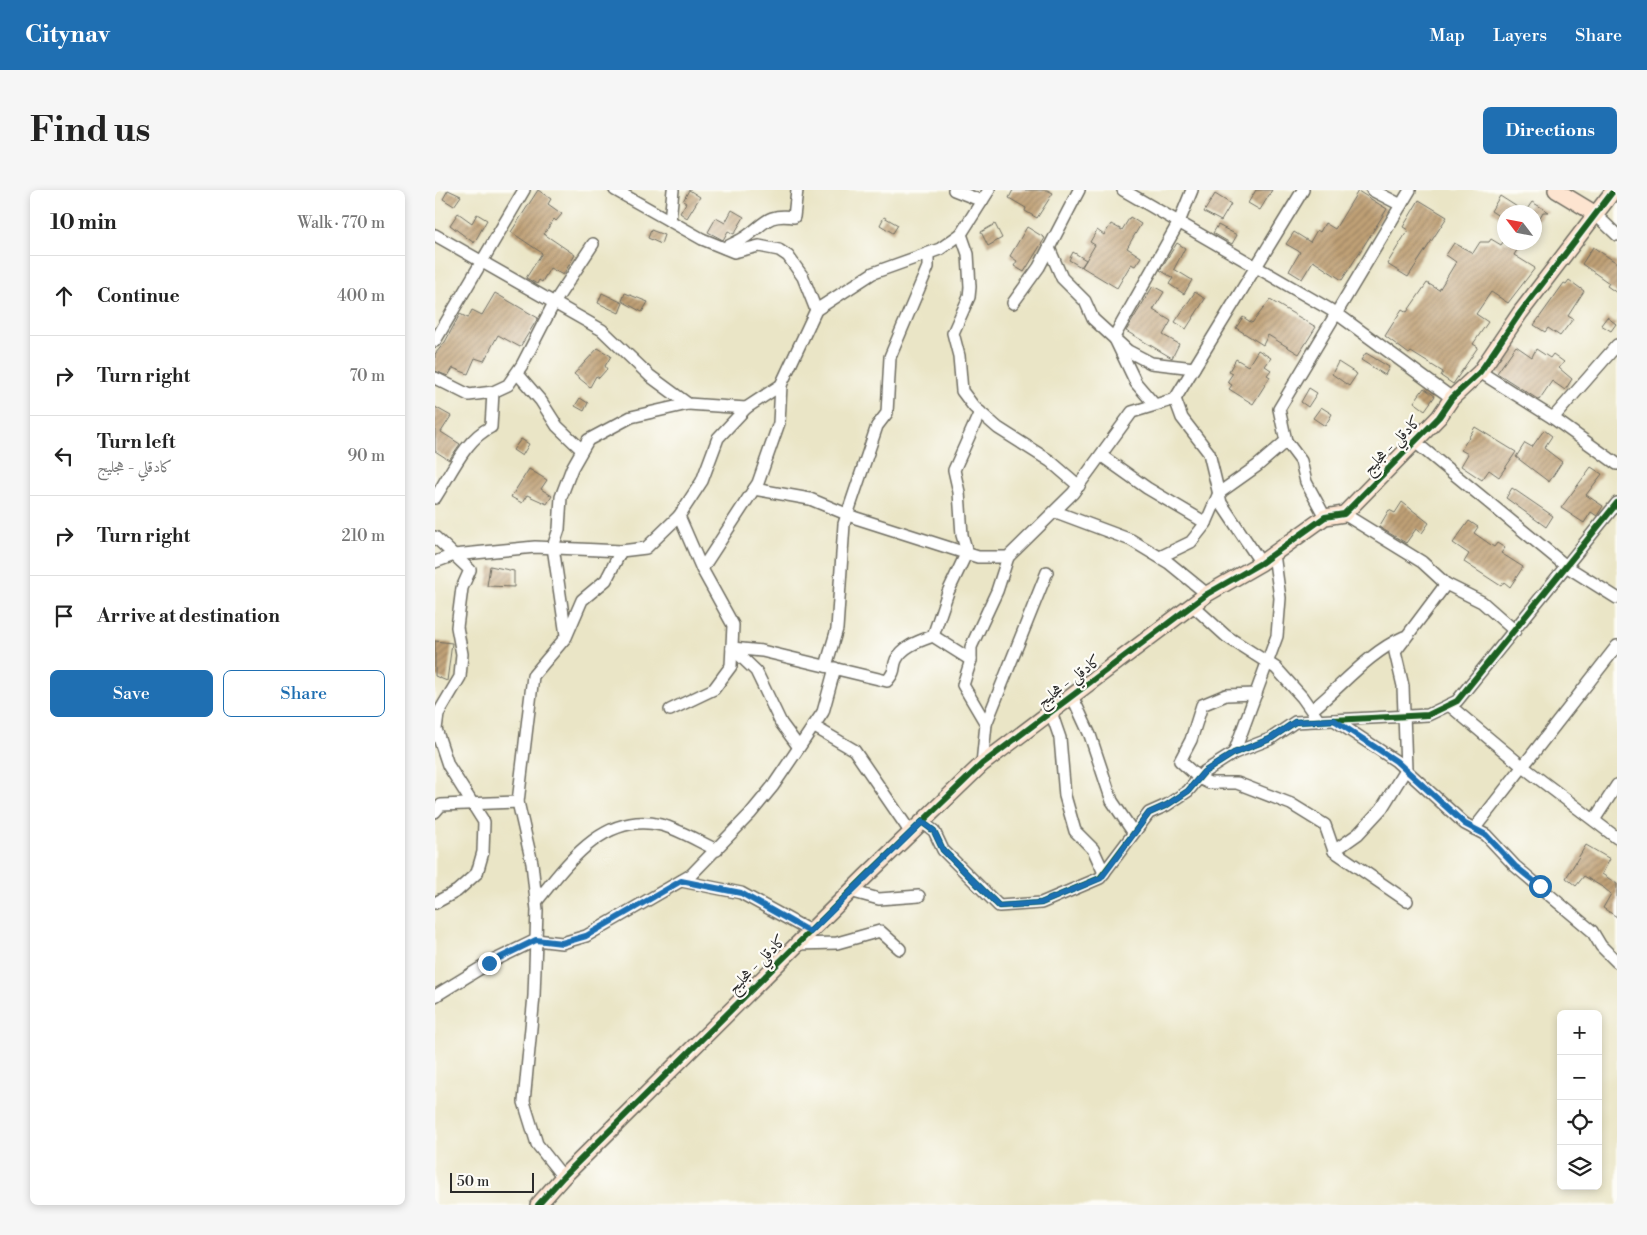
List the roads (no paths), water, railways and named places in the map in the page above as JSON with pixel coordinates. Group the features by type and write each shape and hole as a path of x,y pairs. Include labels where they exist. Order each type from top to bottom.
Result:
{"street":[{"path":"435,341 524,190"},
{"path":"615,190 702,239 734,252 759,246 779,250 788,256 803,277 817,310"},
{"path":"670,221 673,190"},
{"path":"725,248 747,236 767,218 794,217 797,190"},
{"path":"954,190 982,201"},
{"path":"702,569 758,482 779,423 781,385 817,310 873,273 940,249 961,234 989,190"},
{"path":"1013,303 1039,267 1079,190"},
{"path":"1123,190 1336,313 1452,398"},
{"path":"1114,337 1179,222 1192,190"},
{"path":"986,724 963,685 971,660 971,647 997,591 1008,557 1056,512 1079,486 1132,412 1175,399 1303,190"},
{"path":"1372,190 1401,205"},
{"path":"1325,517 1306,482 1301,461 1286,441 1279,409 1410,190"},
{"path":"1556,190 1594,213 1617,235"},
{"name":"كادقلي - هجليج","path":"538,1205 563,1177 850,891 982,764 1207,594 1261,563 1325,517 1344,514 1439,417 1452,398 1480,372 1520,312 1594,213 1614,190"},
{"path":"961,234 969,254 970,287 969,298 953,333 959,356 962,391 980,412 998,428 1050,461 1079,486"},
{"path":"435,235 481,263 602,330 650,376 688,404"},
{"path":"435,378 469,395 493,392 507,385 517,373 554,303 593,244"},
{"path":"1049,248 1062,278 1085,301 1093,320 1128,350 1151,363 1194,368"},
{"path":"435,996 489,963 536,940 562,943 586,936 691,876 717,850 773,786 813,726 826,704 837,629 844,524 877,426 887,413 890,357 928,267 928,254"},
{"path":"1114,337 1136,382 1154,404"},
{"path":"1553,418 1617,345"},
{"path":"1480,372 1553,418 1617,464"},
{"path":"517,373 541,401 557,426 582,450"},
{"path":"435,562 454,555 510,548 553,547 621,551 646,548 679,516 702,481 718,438 747,408 781,385"},
{"path":"435,498 479,432 491,427 493,392"},
{"path":"1175,399 1182,418 1209,453 1221,503 1261,563"},
{"path":"566,637 553,547 559,529 561,497 572,468 588,440 631,416 688,404 747,408"},
{"path":"933,636 948,592 967,552 962,535 959,492 954,470 980,412"},
{"path":"1160,557 1191,542 1206,523 1219,493 1257,466 1286,441"},
{"path":"1415,442 1566,566 1617,598"},
{"path":"1102,456 1147,488 1206,523"},
{"path":"754,489 785,493 810,499 848,513 856,518 978,557 1008,557"},
{"path":"922,822 934,831 943,850 999,906 1041,903 1101,878 1133,832 1149,813 1167,805 1188,791 1204,772 1234,753 1270,739 1295,722 1428,716 1457,701 1617,503"},
{"path":"1056,512 1107,530 1160,557 1207,594"},
{"path":"1344,514 1422,562 1446,584 1482,602 1515,630"},
{"path":"670,710 714,689 731,666 732,648 733,625 702,569 679,516"},
{"path":"435,537 470,570 463,588 457,627 462,654 460,677 436,713 436,728 448,765 468,796 470,803 484,822 483,852 477,873 457,891 435,903"},
{"path":"563,1177 537,1144 524,1102 534,996 536,902 532,863 518,802 533,676 566,637 582,600 606,580 621,551"},
{"path":"1234,753 1277,636 1280,598 1274,554"},
{"path":"982,764 986,724 1047,572"},
{"path":"1334,851 1358,834 1382,808 1406,769 1403,686 1395,652 1404,637 1446,584"},
{"path":"1192,605 1226,636 1276,668 1319,721"},
{"path":"732,648 762,652 887,681 896,671 896,660 912,643 933,636"},
{"path":"933,636 971,660"},
{"path":"1312,710 1387,645 1404,637"},
{"path":"1474,828 1617,646"},
{"path":"732,648 756,671 781,723 799,746"},
{"path":"1256,694 1225,695 1202,705 1191,740 1180,762 1199,778 1209,783 1237,783 1291,804 1325,826 1334,851 1407,901"},
{"path":"1072,696 1090,735 1112,801 1133,832"},
{"path":"1449,705 1522,766 1617,838"},
{"path":"1051,712 1060,738 1065,796 1075,831 1093,849 1104,874"},
{"path":"1334,720 1406,769 1465,824 1486,835 1515,866 1592,931 1601,946 1617,962"},
{"path":"813,726 854,750 911,832"},
{"path":"1594,820 1617,785"},
{"path":"437,807 470,803 518,802"},
{"path":"536,902 587,844 623,824 661,825 717,850"},
{"path":"681,881 741,893 810,932"},
{"path":"850,891 879,899 919,896"},
{"path":"797,944 837,943 880,931 900,949"}]}
